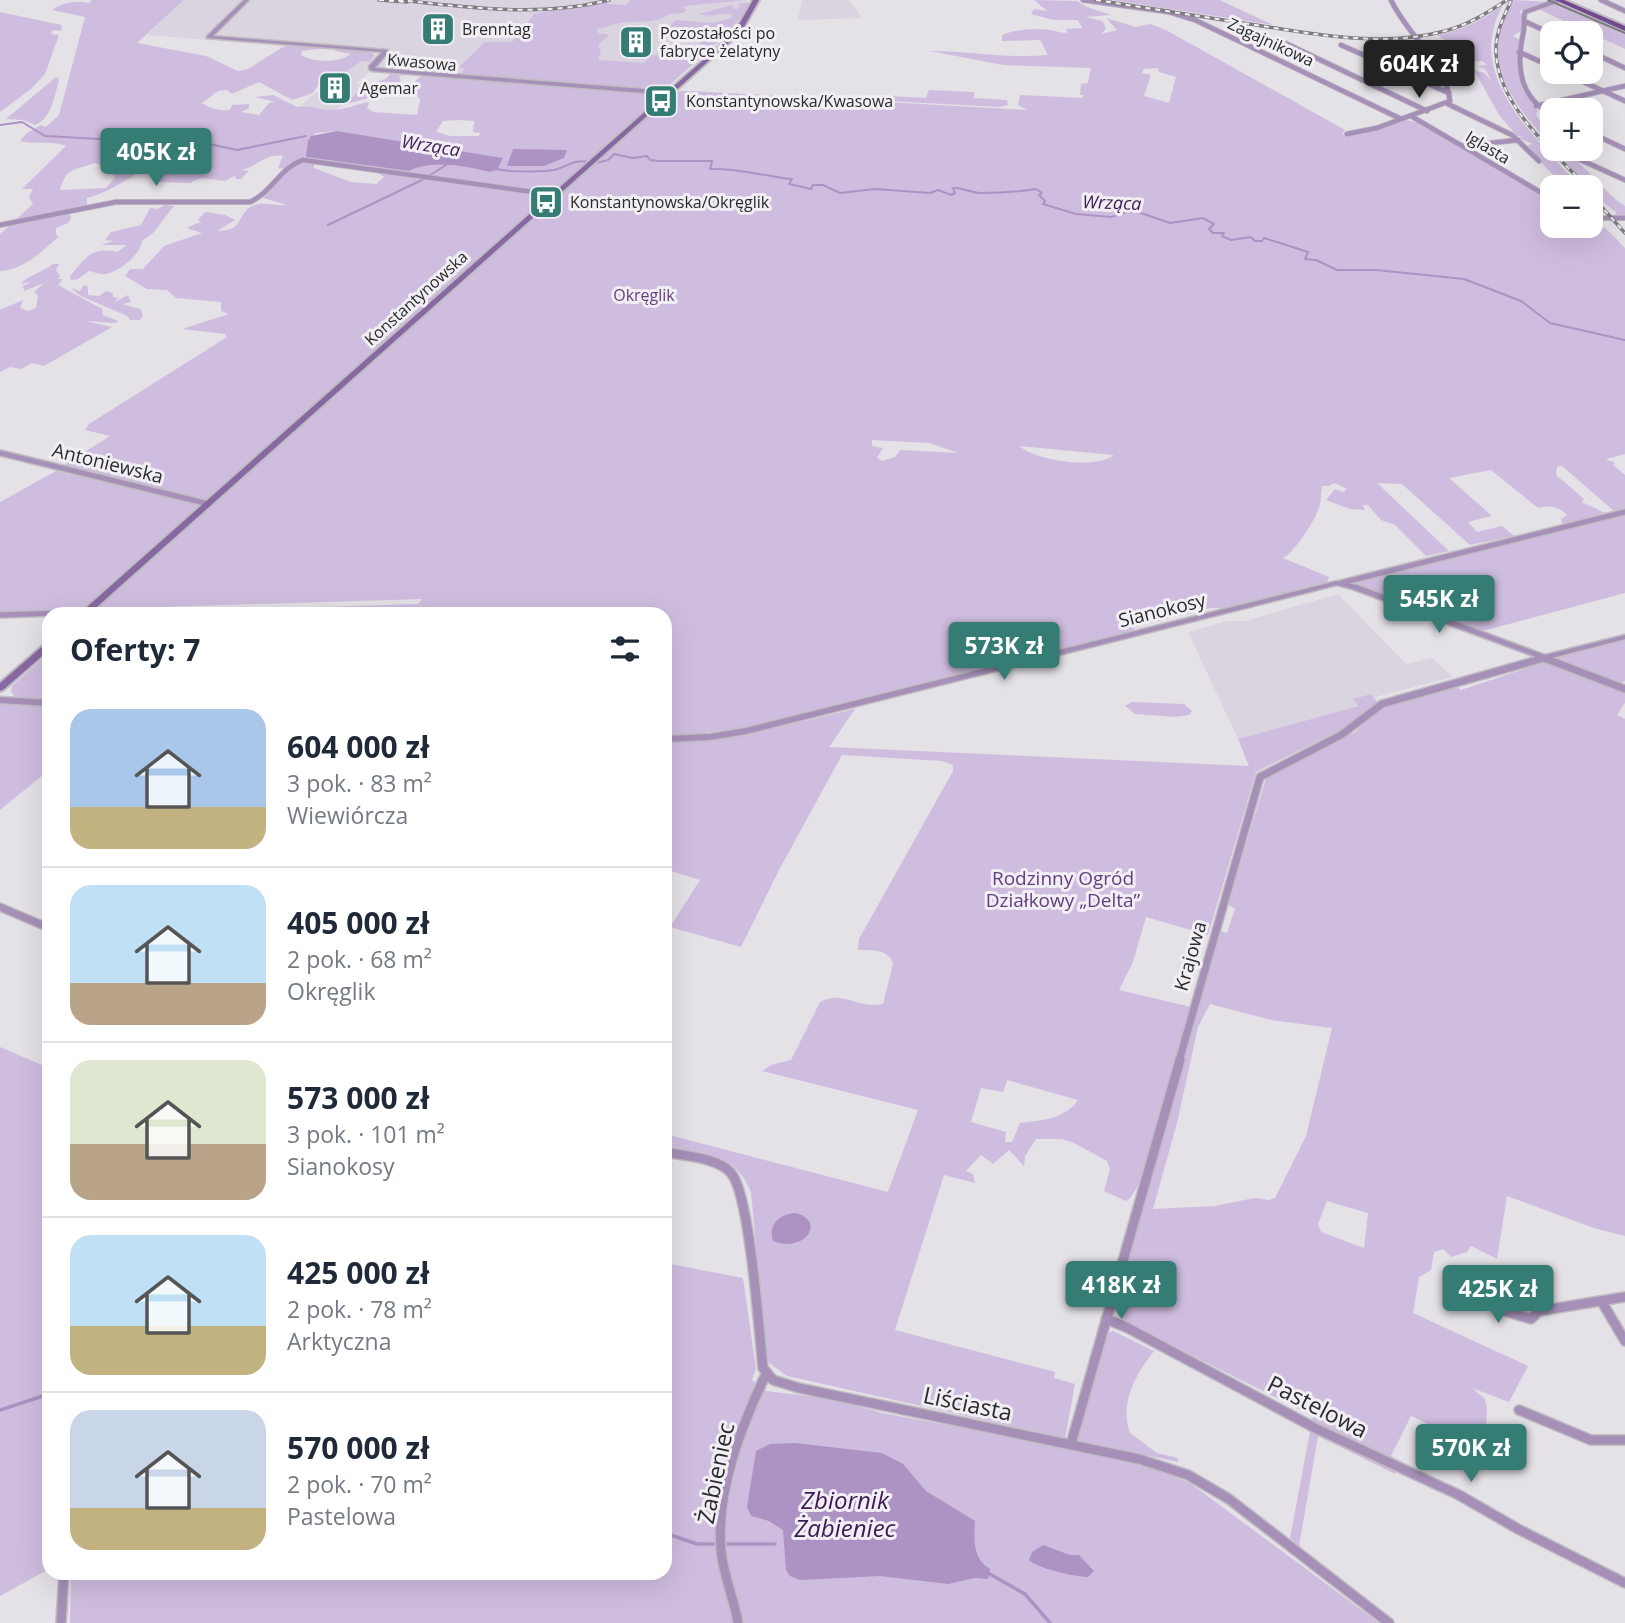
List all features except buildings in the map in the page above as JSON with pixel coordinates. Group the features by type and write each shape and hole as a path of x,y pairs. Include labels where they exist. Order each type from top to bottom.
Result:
{"main road":[{"name":"Konstantynowska","path":"92,607 734,35 756,0"},
{"path":"1558,0 1625,29"},
{"path":"0,688 42,651"}],"street":[{"name":"Kwasowa","path":"247,0 209,37 386,51 371,66 379,71 669,93"},
{"name":"Zagajnikowa","path":"1083,0 1187,17 1401,119"},
{"path":"1348,134 1377,128 1448,104 1451,100 1435,61 1404,25 1391,0"},
{"path":"1540,108 1524,90 1519,52 1526,28 1523,15 1528,10 1558,0"},
{"path":"1601,0 1625,10"},
{"path":"1524,21 1540,28"},
{"path":"1614,24 1625,22"},
{"path":"1285,43 1427,111"},
{"path":"1341,45 1450,94"},
{"path":"1519,52 1540,62"},
{"path":"1603,58 1625,68"},
{"path":"1589,84 1625,101"},
{"path":"1536,106 1625,86"},
{"path":"1448,104 1504,130 1538,161"},
{"name":"Iglasta","path":"1411,116 1540,192"},
{"path":"1603,139 1625,149"},
{"path":"1462,146 1518,140"},
{"path":"0,225 122,201 250,202 263,196 288,166 303,160 555,195"},
{"path":"1581,161 1625,180"},
{"path":"1603,218 1625,218"},
{"name":"Antoniewska","path":"0,453 209,503"},
{"name":"Sianokosy","path":"672,739 746,732 1625,512"},
{"path":"1341,583 1625,689"},
{"path":"0,615 42,614"},
{"path":"1544,658 1625,637"},
{"name":"Krajowa","path":"1071,1444 1260,777 1341,735 1383,703 1544,658"},
{"path":"0,700 42,703"},
{"path":"0,907 42,925"},
{"path":"672,1154 721,1166 737,1180 746,1223 761,1355 766,1374"},
{"path":"1450,1284 1502,1310 1531,1319 1535,1318 1539,1311 1625,1297"},
{"path":"1602,1301 1625,1341"},
{"name":"Pastelowa","path":"1106,1318 1315,1428 1459,1495 1518,1529 1625,1583"},
{"name":"Liściasta","path":"766,1374 782,1384 799,1388 1165,1466 1203,1483 1229,1499 1389,1623"},
{"name":"Żabieniec","path":"738,1623 721,1551 722,1517 744,1424 766,1374"},
{"path":"1519,1410 1591,1440 1625,1440"},
{"path":"61,1623 64,1580"}],"shaded area":[{"path":"184,0 747,0 729,26 666,88 592,86 381,68 376,65 384,54 147,35"},
{"path":"802,0 849,0 862,18 798,20"},
{"path":"363,61 370,62 364,69 372,71 356,83 366,85 335,111 301,105 341,73"},
{"path":"1338,594 1406,664 1432,658 1453,677 1375,697 1371,694 1354,699 1360,706 1238,739 1188,632 1227,621 1245,621"}],"green space":[{"name":"Okręglik","path":"184,0 137,43 206,56 238,71 248,69 283,47 292,45 326,48 302,51 301,55 306,58 319,61 340,59 351,54 335,51 335,48 368,51 375,55 370,62 362,61 328,84 332,73 325,74 313,93 292,100 259,82 232,94 227,90 218,91 202,103 223,110 230,110 232,105 249,104 249,108 241,112 259,115 269,103 275,102 255,97 273,95 297,107 336,110 367,102 367,108 373,112 417,115 420,100 411,85 421,76 670,96 681,91 693,91 1027,110 1018,105 1020,95 1083,98 1083,95 1080,95 1081,84 1088,83 1091,68 1003,65 930,51 1048,55 1040,40 1002,41 1002,35 1036,29 1067,33 1066,29 1082,28 1078,20 1053,20 1031,14 1034,9 1047,11 1034,0 1077,1 1111,15 1085,17 1103,21 1106,29 1101,34 1117,30 1106,18 1136,27 1150,24 1166,30 1345,130 1342,134 1349,135 1405,120 1421,123 1540,194 1540,238 1603,238 1603,227 1614,236 1625,248 1625,454 1606,459 1615,463 1613,465 1625,475 1625,509 1615,512 1562,466 1557,467 1556,475 1584,499 1582,502 1605,513 1569,524 1562,523 1561,519 1567,515 1564,512 1554,507 1538,508 1491,470 1449,478 1492,516 1468,522 1477,532 1502,526 1514,536 1470,545 1402,484 1377,483 1449,551 1426,556 1395,525 1381,520 1368,505 1363,505 1365,510 1350,509 1326,500 1335,489 1344,492 1347,489 1334,483 1322,486 1320,506 1313,520 1298,543 1283,558 1329,577 1327,582 1226,608 1210,608 1135,627 1133,631 749,727 697,734 672,735 672,607 320,607 418,604 422,599 162,607 42,607 42,611 0,612 0,502 56,471 171,498 176,494 64,465 110,436 85,430 89,424 227,337 225,334 182,329 229,314 221,311 221,302 176,298 167,290 147,289 125,276 130,269 143,269 164,246 202,233 188,227 201,222 198,220 205,212 225,215 235,220 217,231 232,229 252,206 287,205 263,198 288,169 278,168 283,156 266,158 241,170 249,171 241,179 235,179 236,175 225,181 201,178 190,183 157,182 165,173 160,170 170,167 174,162 155,165 146,173 142,172 144,169 128,170 135,175 87,198 87,204 82,210 69,213 71,218 68,223 56,228 56,235 59,236 39,253 17,267 0,271 0,234 33,204 29,197 33,189 22,189 66,146 20,141 27,133 41,125 46,127 59,115 85,17 52,10 70,2","holes":["1158,68 1159,72 1176,77 1169,103 1144,96 1151,75 1142,73 1144,69","443,121 474,121 473,132 481,133 478,136 450,136 436,132","337,131 502,158 489,172 438,165 409,171 307,157 308,142 316,133","303,162 378,173 384,177 376,184 351,182 314,168 314,164","98,163 103,166 117,163 118,168 101,170 116,176 106,188 60,190 65,177 77,168","872,440 929,443 959,453 900,450 895,457 882,461 877,458 883,448 872,446","1019,446 1113,455 1113,456 1079,463 1039,456"]},
{"path":"631,0 743,0 682,7 687,10 658,20 619,23 597,29 598,33 609,35 598,45 601,53 598,60 644,63 651,55 706,53 666,88 592,86 460,75 464,69 459,67 485,42 512,42 534,14 610,1 607,4 626,5"},
{"path":"1111,0 1220,0 1273,25"},
{"path":"1514,0 1549,2 1520,11 1525,28 1513,36 1521,41 1517,50 1522,89 1538,111 1536,114 1540,122 1540,132 1524,114 1503,78 1497,40 1502,20"},
{"path":"751,2 729,34 712,47 698,43 714,34 667,30 675,20 713,23 731,18 732,14 699,14 732,5 733,9 740,8 738,4"},
{"path":"1554,3 1595,21 1564,21 1538,9"},
{"path":"1504,4 1493,30 1492,56 1498,80 1510,104 1540,143 1540,161 1556,161 1569,175 1553,175 1525,146 1533,144 1518,138 1522,136 1517,136 1499,115 1474,70 1484,73 1491,80 1486,70 1478,66 1487,65 1482,61 1471,62 1468,54 1437,35 1472,24"},
{"path":"0,12 62,25 61,31 53,30 51,34 59,35 45,74 31,89 0,112"},
{"path":"1603,24 1625,34 1625,49 1603,39"},
{"path":"390,74 405,76 399,76 401,81 387,93 343,105 366,85 386,79"},
{"path":"56,77 59,79 54,99 45,118 35,125 23,120 6,119"},
{"path":"929,90 974,92 974,98 1007,100 1008,105 999,107 889,101 891,96 926,98"},
{"path":"1565,161 1576,161 1591,175 1578,175"},
{"path":"1603,187 1625,206 1625,216 1615,216 1616,212 1605,204"},
{"path":"165,205 174,206 153,233 142,241 128,262 106,274 89,271 78,279 71,280 70,276 90,255 101,251 117,252 127,245 101,245 114,241 105,240 111,232 141,225 150,208 157,209"},
{"path":"53,264 59,264 56,270 60,276 58,279 63,279 58,285 102,309 103,315 118,321 85,321 112,327 44,366 32,363 21,369 10,367 0,372 0,310 23,300 20,308 28,311 36,308 38,295 34,292 44,283 24,291 23,286 31,282 20,284"},
{"path":"84,285 88,287 88,295 99,296 106,291 113,293 113,297 119,298 113,303 128,295 131,302 122,304 140,309 143,315 140,320 130,320 127,316 79,295 71,288 80,291"},
{"path":"1625,513 1625,593 1479,632 1354,583"},
{"path":"1625,639 1625,681 1621,683 1553,659"},
{"path":"42,659 42,699 15,697 11,692 12,686"},
{"path":"1545,662 1625,692 1625,703 1617,715 1625,719 1625,1236 1594,1228 1507,1196 1497,1259 1471,1246 1467,1252 1451,1257 1443,1249 1434,1252 1431,1270 1419,1277 1413,1313 1528,1366 1509,1402 1472,1388 1485,1399 1487,1408 1485,1452 1411,1416 1391,1456 1402,1462 1395,1474 1318,1436 1299,1546 1290,1538 1313,1416 1125,1322 1118,1314 1115,1304 1217,930 1227,933 1235,909 1228,904 1267,775 1355,732 1383,706 1457,687 1461,690","holes":["1210,1004 1271,1020 1332,1028 1306,1136 1275,1198 1254,1198 1215,1206 1153,1209 1177,1123 1198,1027","1327,1201 1368,1213 1364,1248 1321,1232 1318,1224"]},
{"name":"Rodzinny Ogród Działkowy „Delta”","path":"1371,694 1378,703 1344,728 1256,772 1208,935 1146,917 1133,962 1119,990 1191,1007 1143,1178 1130,1198 1126,1201 1104,1191 1110,1169 1107,1161 1062,1139 1036,1139 1025,1156 1024,1166 1009,1150 993,1164 981,1155 966,1171 973,1174 975,1183 944,1175 895,1330 1055,1372 1054,1378 1075,1384 1065,1438 787,1376 769,1363 751,1192 736,1169 727,1162 704,1153 672,1147 672,1136 888,1192 918,1110 762,1071 771,1065 791,1060 820,1002 836,998 866,1004 883,1004 893,964 884,953 858,950 859,939 953,771 953,765 942,761 842,755 779,870 741,947 672,928 700,880 672,871 672,741 738,734 855,709 829,747 1249,766 1238,739 1359,706 1353,699","holes":["1007,1080 1078,1100 1072,1107 1044,1120 1020,1123 1012,1142 1005,1142 1006,1132 971,1122 981,1088 1003,1092"]},
{"path":"1132,702 1184,704 1192,711 1189,715 1175,717 1135,714 1125,706"},
{"path":"0,704 42,706 42,776 0,810"},
{"path":"0,1047 42,1065 42,1573 0,1596"},
{"path":"672,1264 743,1278 756,1369 752,1380 766,1391 834,1399 882,1413 1072,1448 1148,1466 1190,1483 1379,1623 70,1623 71,1580 672,1580"},
{"path":"1113,1331 1154,1351 1131,1389 1127,1411 1130,1433 1157,1453 1178,1458 1178,1462 1077,1440 1106,1334"}],"water":[{"path":"337,131 503,158 497,170 489,172 438,165 409,171 306,157 311,136"},
{"path":"513,149 567,150 564,158 544,166 507,166"},
{"path":"795,1213 810,1222 808,1234 794,1243 773,1241 772,1230 776,1221"},
{"name":"Zbiornik Żabieniec","path":"795,1443 882,1453 903,1464 926,1491 975,1521 975,1548 980,1560 990,1569 988,1579 975,1578 948,1584 880,1576 800,1580 790,1576 786,1570 783,1530 769,1521 751,1516 747,1507 756,1451 770,1444"},
{"path":"1043,1545 1070,1555 1079,1555 1094,1571 1088,1577 1082,1577 1033,1563 1029,1560 1032,1552"}],"waterway":[{"name":"Wrząca","path":"0,125 22,122 45,136 100,139 123,144 195,141 237,150 306,136"},
{"name":"Wrząca","path":"596,163 608,160 614,154 633,158 647,156 650,160 658,161 712,161 710,169 792,179 789,184 811,189 813,185 823,185 840,193 875,189 930,193 938,190 951,195 955,193 953,188 980,193 1036,189 1042,193 1039,195 1045,201 1043,204 1076,214 1111,217 1138,212 1170,223 1203,218 1214,224 1209,229 1213,233 1224,233 1222,236 1231,240 1251,237 1255,241 1262,241 1264,238 1308,252 1305,259 1316,260 1337,270 1376,270 1464,279 1521,301 1550,323 1625,340"},
{"name":"Wrząca","path":"497,169 549,171 574,162 587,162"},
{"path":"328,225 424,179 446,165"},
{"path":"0,1410 42,1396"},
{"path":"672,1535 697,1544 714,1544"},
{"path":"726,1544 775,1544"},
{"path":"988,1573 1025,1594 1050,1623"}],"tram line":[{"path":"1548,0 1625,33"}],"railway":[{"path":"379,0 407,2"},
{"path":"398,0 530,10 556,9 609,0"},
{"path":"1096,0 1298,32 1372,39 1421,36 1445,31 1469,22 1507,0"},
{"path":"1511,1 1497,39 1499,73 1517,110 1575,175"},
{"path":"1603,208 1625,233"}],"place":[{"name":"Brenntag","path":"438,29"},
{"name":"Pozostałości po fabryce żelatyny","path":"636,42"},
{"name":"Agemar","path":"335,88"},
{"name":"Konstantynowska/Kwasowa","path":"661,101"},
{"name":"Konstantynowska/Okręglik","path":"546,202"}]}
